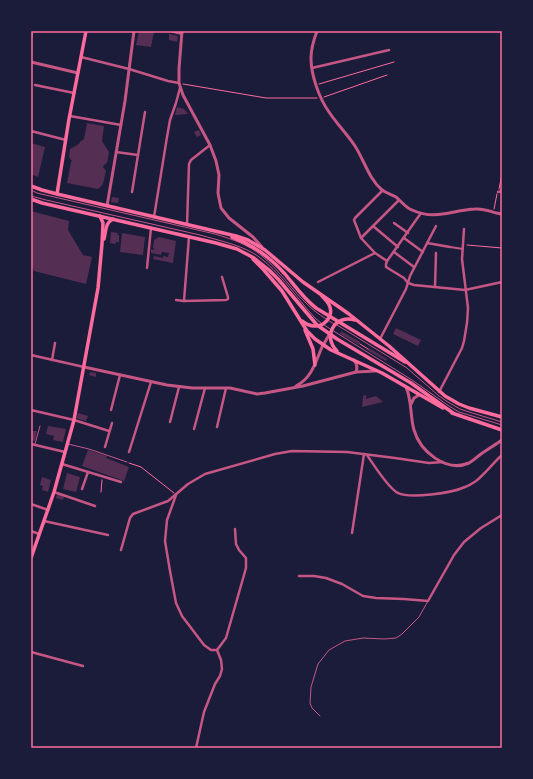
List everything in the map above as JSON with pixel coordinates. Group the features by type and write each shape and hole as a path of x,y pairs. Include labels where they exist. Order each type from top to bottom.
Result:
{"main road":[{"path":"57,194 86,31"},
{"path":"31,186 57,194 242,238 256,244 303,282 338,305 380,339 439,392 449,399 469,408 502,417"},
{"path":"31,199 42,203 189,236 242,251 269,270 320,327 411,383 453,413"},
{"path":"31,558 54,492 74,420 98,288 103,224 100,216"},
{"path":"102,244 107,225 113,219"},
{"path":"218,232 253,246 263,253 283,272 318,312 413,368"},
{"path":"242,251 257,263 282,290 307,331 323,345 346,356"},
{"path":"300,320 308,325 314,326 321,325 329,318 329,304 314,289"},
{"path":"360,323 352,319 343,320 336,324 331,331 330,341 335,350 406,387 440,407 502,430"},
{"path":"300,320 313,350 315,365"}],"street":[{"path":"31,38 32,31"},
{"path":"107,206 121,125 134,31"},
{"path":"171,31 182,32 178,69 180,88 186,102 210,145 218,167 218,193 221,208 226,215 253,237 265,250"},
{"path":"317,31 311,50 311,58 316,85 321,98 328,111 356,147 376,183 383,190 391,194 408,208 420,213 440,215 482,209 502,214"},
{"path":"312,68 389,50"},
{"path":"81,57 179,83"},
{"path":"31,62 78,73"},
{"path":"35,85 74,94"},
{"path":"154,217 170,120 180,88"},
{"path":"132,192 145,112"},
{"path":"70,116 121,125"},
{"path":"31,131 66,140"},
{"path":"187,224 189,164 191,160 210,145"},
{"path":"116,152 138,155"},
{"path":"383,190 354,220 360,238 375,253 387,261"},
{"path":"498,192 502,191"},
{"path":"360,238 399,200"},
{"path":"420,213 408,233 387,261 386,267 404,278 408,283 414,285 465,290 502,282"},
{"path":"394,223 408,233"},
{"path":"373,226 398,247"},
{"path":"380,339 406,289 414,267 436,226"},
{"path":"147,268 151,228"},
{"path":"439,392 459,355 464,341 468,308 462,259 464,229"},
{"path":"184,301 189,236"},
{"path":"404,238 423,252"},
{"path":"427,243 463,249"},
{"path":"394,252 414,267"},
{"path":"318,282 375,253"},
{"path":"435,287 436,253"},
{"path":"176,300 228,299 222,277"},
{"path":"291,388 303,382 311,372 331,331"},
{"path":"52,360 55,343"},
{"path":"31,355 179,387 226,388 253,394 261,394 291,388 356,372 376,371"},
{"path":"354,360 357,368 356,372"},
{"path":"111,410 120,375"},
{"path":"129,452 151,382"},
{"path":"170,422 179,387"},
{"path":"406,387 412,423 417,437 434,457 454,465 468,464 502,440"},
{"path":"194,430 205,388"},
{"path":"218,427 226,388"},
{"path":"410,406 412,400 419,395"},
{"path":"31,410 74,420 109,431"},
{"path":"105,447 112,423"},
{"path":"31,444 66,452"},
{"path":"120,550 132,514 168,501 188,484 205,474 275,454 292,451 347,452 428,463 444,462"},
{"path":"365,454 390,487 397,493 409,495 447,492 464,488 476,481 502,455"},
{"path":"352,534 365,454"},
{"path":"62,464 121,482"},
{"path":"82,489 88,472"},
{"path":"54,492 95,506"},
{"path":"176,494 168,520 166,541 176,602 182,616 204,645 211,650 217,650"},
{"path":"31,504 48,510"},
{"path":"298,576 326,578 342,584 363,596 428,601 454,555 464,542 482,528 501,517"},
{"path":"44,521 108,535"},
{"path":"217,650 226,638 246,568 246,558 236,544 235,529"},
{"path":"31,531 39,534"},
{"path":"196,748 204,712 222,669 221,660 217,650"},
{"path":"31,652 81,666"}],"lane":[{"path":"31,190 37,193 215,234 237,242 254,251 272,265 309,307 318,312"},
{"path":"31,196 200,235 246,250 257,256 271,268 314,319"},
{"path":"345,328 407,368 448,402 460,409 502,422"},
{"path":"338,337 412,380 459,412 502,424"},
{"path":"35,445 40,426"},
{"path":"68,444 89,449 127,462"},
{"path":"320,716 312,708 310,703 311,687 318,664 329,650 345,641 363,638 396,638 419,617 428,601"}],"path":[{"path":"316,85 394,62"},
{"path":"179,83 266,98 321,98 387,75"},
{"path":"463,245 502,248"},
{"path":"359,344 368,349"},
{"path":"127,462 141,467 176,494"},
{"path":"101,492 103,476"}],"building":[{"path":"139,31 154,32 151,47 136,45"},
{"path":"169,34 178,36 177,42 169,40"},
{"path":"177,107 184,109 188,114 175,115"},
{"path":"87,123 104,126 102,141 109,152 107,163 103,167 106,171 103,184 98,189 67,183 72,161 69,157 70,149 84,139"},
{"path":"199,130 201,135 197,137 194,132"},
{"path":"31,143 45,147 38,177 31,174"},
{"path":"112,197 119,198 118,203 111,202"},
{"path":"31,211 69,221 68,230 83,255 92,257 86,284 34,271 31,265"},
{"path":"111,232 118,233 117,235 119,235 119,242 116,242 115,244 110,243"},
{"path":"122,233 145,237 143,255 120,252"},
{"path":"159,237 176,241 173,263 153,259 154,256 163,258 163,256 168,257 169,253 162,252 161,255 151,253 151,249 154,250 154,240"},
{"path":"396,328 421,340 418,346 393,334"},
{"path":"341,331 360,342 359,345 340,334"},
{"path":"369,348 387,359 386,361 367,350"},
{"path":"90,372 96,373 96,377 89,375"},
{"path":"366,395 366,399 376,396 383,402 362,407 363,396"},
{"path":"78,413 88,416 86,421 77,418"},
{"path":"48,426 66,429 63,442 53,440 54,436 46,434"},
{"path":"33,431 37,431 35,441 31,440 31,433"},
{"path":"88,450 107,456 106,458 129,467 124,481 82,466"},
{"path":"67,473 80,477 76,492 63,489"},
{"path":"42,477 51,480 48,492 42,490 43,486 40,485"},
{"path":"57,494 64,496 63,500 56,498"}]}
